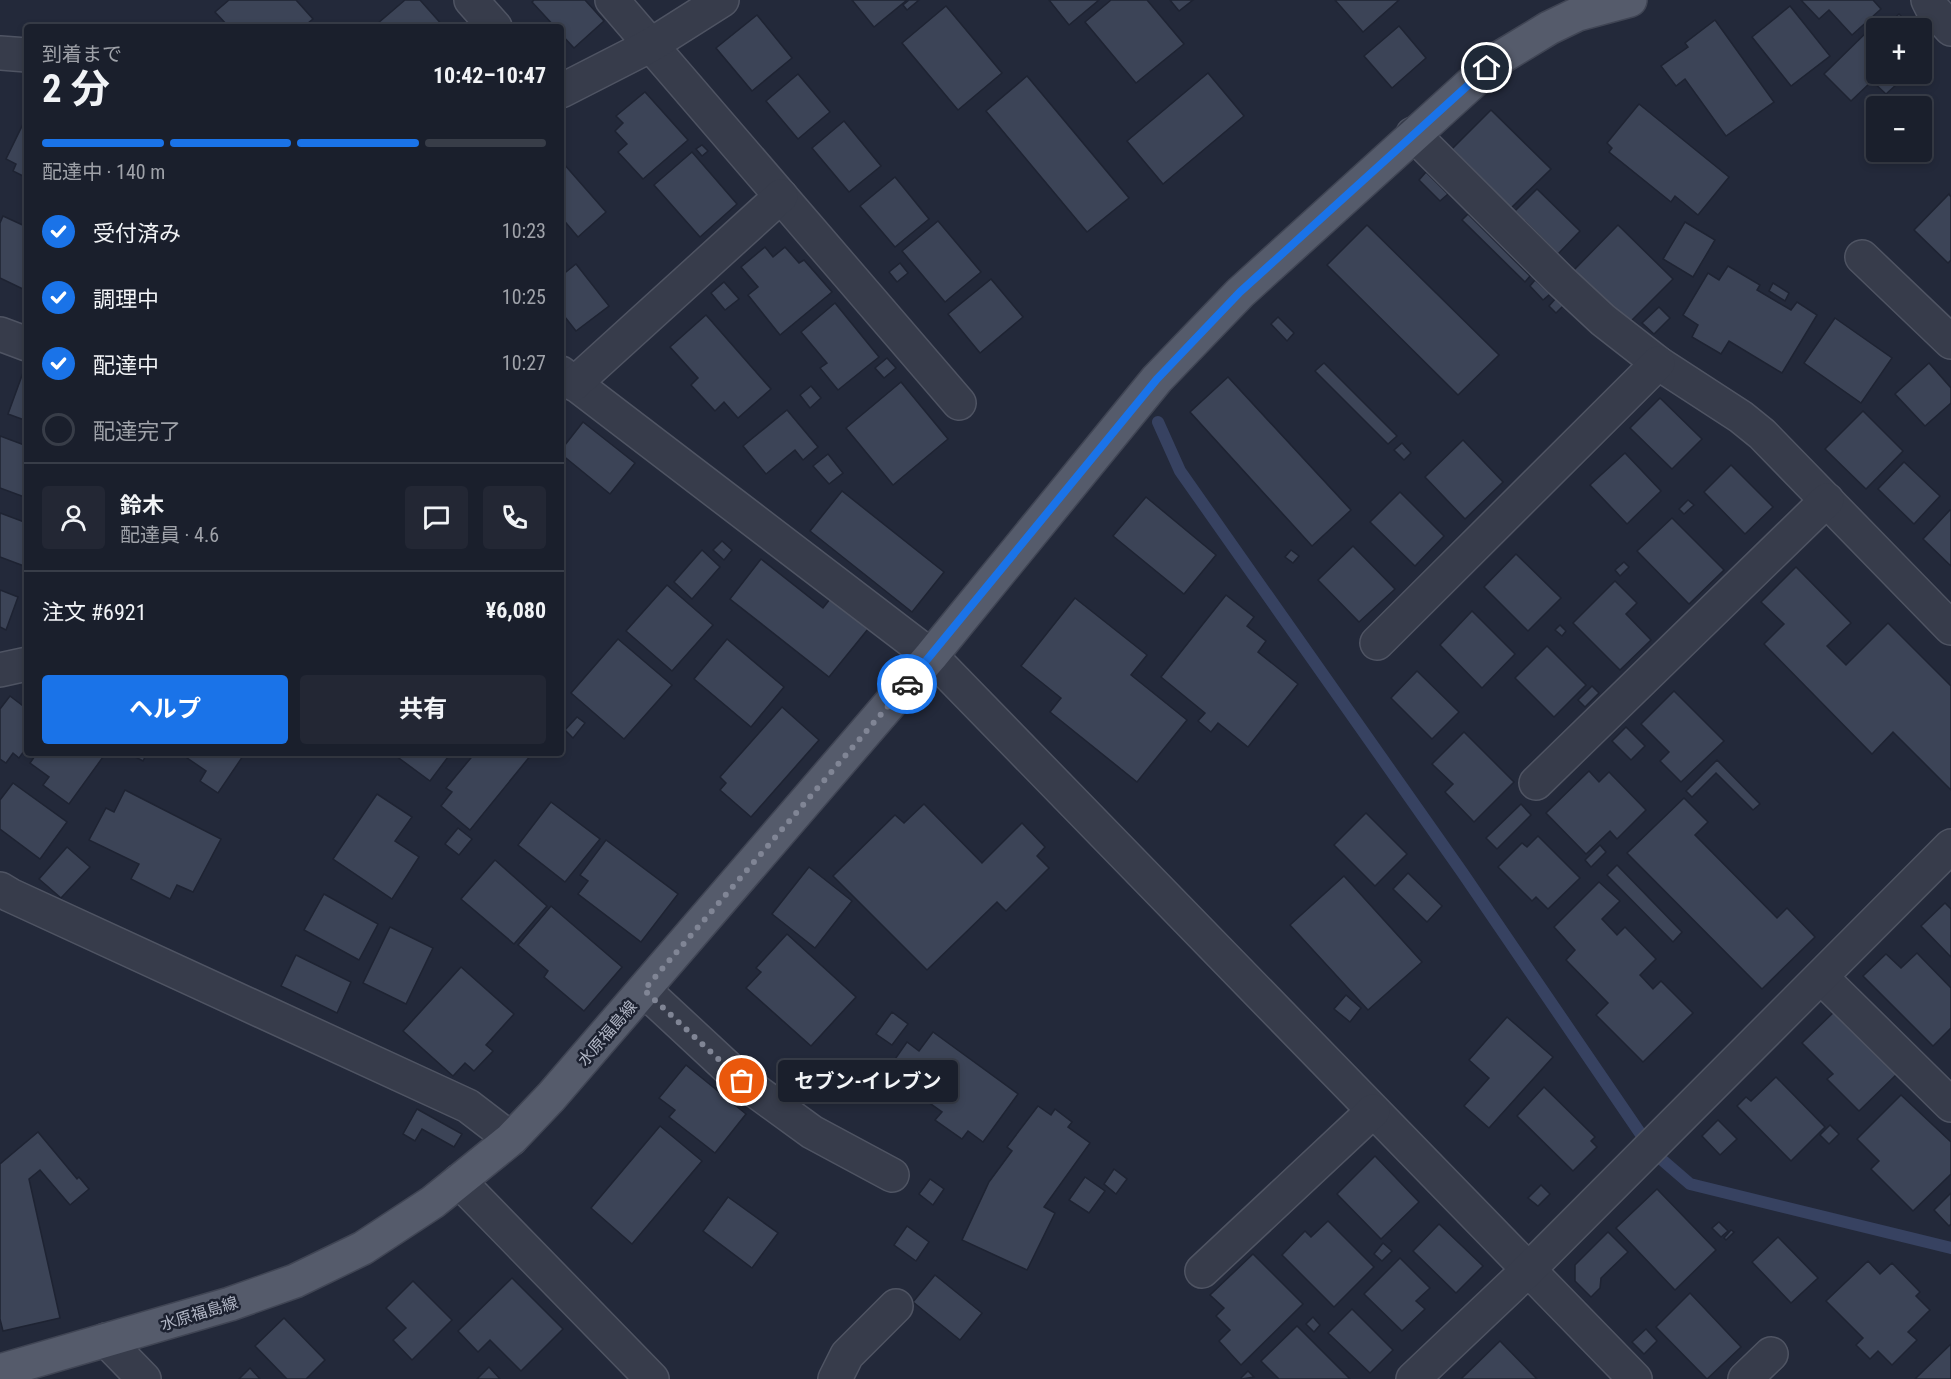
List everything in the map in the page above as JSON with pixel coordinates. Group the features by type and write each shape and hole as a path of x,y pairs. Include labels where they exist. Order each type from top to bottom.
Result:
{"main road":[{"name":"水原福島線","path":"0,1371 230,1304 295,1281 363,1248 433,1202 512,1139 644,990 931,656 1157,379 1240,292 1498,59 1549,28 1578,14 1630,0"}],"street":[{"path":"471,0 492,24"},
{"path":"612,0 959,404"},
{"path":"564,89 651,45 722,0"},
{"path":"1928,0 1932,8 1951,29"},
{"path":"0,53 24,55"},
{"path":"1413,134 1560,280 1604,320 1658,363 1741,417 1762,434 1951,628"},
{"path":"780,196 568,379 931,656 1635,1379"},
{"path":"1863,257 1951,342"},
{"path":"0,334 24,343"},
{"path":"1377,643 1658,363"},
{"path":"1536,783 1827,500"},
{"path":"0,670 24,665"},
{"path":"1413,1379 1528,1270 1951,846"},
{"path":"0,889 468,1106 512,1139"},
{"path":"1821,977 1951,1105"},
{"path":"644,990 742,1081 812,1132 892,1175"},
{"path":"1202,1271 1373,1111"},
{"path":"459,1181 640,1375"},
{"path":"835,1379 847,1356 896,1306"},
{"path":"106,1340 144,1379"},
{"path":"1745,1379 1771,1354"}],"building":[{"path":"229,0 296,0 313,19 307,24 226,24 215,12"},
{"path":"405,0 420,0 441,24 377,24"},
{"path":"534,0 585,0 604,21 574,48 564,37 564,24 552,24 532,2"},
{"path":"852,0 907,0 874,27"},
{"path":"909,0 919,0 907,10 903,5"},
{"path":"1049,0 1099,0 1069,25"},
{"path":"1111,0 1147,0 1184,44 1136,83 1085,22"},
{"path":"1170,0 1193,0 1179,11"},
{"path":"1335,0 1399,0 1363,32"},
{"path":"1801,0 1873,0 1881,9 1871,18 1866,18 1866,22 1852,35 1829,10 1819,19"},
{"path":"946,6 1002,73 958,110 902,43"},
{"path":"1790,6 1830,56 1791,86 1752,37"},
{"path":"757,15 792,58 752,91 716,48"},
{"path":"1715,20 1774,102 1726,136 1685,79 1676,86 1661,66 1688,47 1685,43"},
{"path":"1399,26 1426,58 1392,88 1364,56"},
{"path":"1866,33 1866,84 1869,84 1851,101 1824,74"},
{"path":"1208,73 1244,116 1163,184 1127,141"},
{"path":"798,74 830,112 798,139 766,101"},
{"path":"1027,76 1129,198 1087,232 986,111"},
{"path":"1875,84 1897,84 1886,94"},
{"path":"645,92 688,140 643,179 618,152 627,144 615,131 623,123 616,116"},
{"path":"1639,104 1729,177 1698,215 1675,196 1671,202 1609,152 1612,148 1607,143"},
{"path":"1491,110 1551,169 1511,208 1452,149"},
{"path":"844,121 881,166 849,192 812,148"},
{"path":"24,122 24,176 13,171 16,164 6,159"},
{"path":"702,145 708,151 702,156 696,149"},
{"path":"692,152 737,204 700,237 654,185"},
{"path":"564,164 606,212 578,237 564,221"},
{"path":"1426,172 1448,194 1440,201 1419,180"},
{"path":"895,177 929,219 895,247 860,206"},
{"path":"1537,189 1580,231 1558,254 1515,211"},
{"path":"1949,194 1951,197 1951,260 1948,263 1914,230"},
{"path":"1468,214 1530,276 1525,282 1462,220"},
{"path":"3,216 24,226 24,290 0,278 0,223"},
{"path":"938,221 981,272 945,302 902,251"},
{"path":"1685,222 1715,240 1693,277 1663,259"},
{"path":"1367,225 1499,355 1458,395 1327,265"},
{"path":"1618,225 1673,279 1628,324 1574,270"},
{"path":"765,247 773,257 785,247 799,263 804,260 832,292 780,335 748,295 758,287 741,267"},
{"path":"900,263 908,273 897,282 889,272"},
{"path":"576,264 609,306 576,331 564,316 564,274"},
{"path":"1728,266 1760,285 1757,290 1791,310 1797,302 1817,315 1782,373 1729,341 1721,354 1692,337 1698,325 1683,315 1708,273 1719,280"},
{"path":"991,279 1023,317 980,353 948,314"},
{"path":"1535,280 1550,294 1543,300 1530,286"},
{"path":"724,282 739,299 725,310 711,293"},
{"path":"1773,283 1789,293 1785,301 1769,291"},
{"path":"1556,298 1563,306 1556,313 1549,306"},
{"path":"835,303 879,357 838,390 820,368 827,363 801,332"},
{"path":"1659,307 1670,318 1654,334 1642,323"},
{"path":"706,315 771,389 738,418 724,402 715,411 691,385 698,378 670,347"},
{"path":"1278,317 1294,333 1287,341 1271,324"},
{"path":"1835,318 1892,358 1861,403 1804,363"},
{"path":"887,358 896,368 884,378 875,368"},
{"path":"1324,363 1397,436 1388,444 1315,371"},
{"path":"1929,363 1951,388 1951,403 1925,426 1895,394"},
{"path":"24,370 24,420 8,414"},
{"path":"1228,377 1351,510 1312,546 1190,412"},
{"path":"901,382 948,439 893,485 846,428"},
{"path":"811,386 821,398 810,408 800,395"},
{"path":"1660,398 1702,439 1672,469 1630,428"},
{"path":"787,410 818,447 803,460 795,450 766,474 743,446"},
{"path":"1863,411 1903,451 1866,489 1825,449"},
{"path":"583,422 635,463 610,494 564,456 564,446"},
{"path":"0,436 24,445 24,497 0,488"},
{"path":"1463,440 1503,482 1465,519 1425,477"},
{"path":"1402,443 1411,453 1404,460 1394,450"},
{"path":"1625,453 1661,491 1627,524 1590,485"},
{"path":"828,454 843,473 829,484 813,466"},
{"path":"1904,462 1940,496 1914,524 1878,489"},
{"path":"1731,465 1773,507 1745,534 1704,492"},
{"path":"842,491 944,572 912,612 810,531"},
{"path":"1400,492 1444,536 1415,566 1370,522"},
{"path":"1146,497 1216,555 1184,594 1113,536"},
{"path":"1688,500 1694,505 1684,514 1679,509"},
{"path":"1951,511 1951,566 1923,539"},
{"path":"0,513 24,522 24,566 0,557"},
{"path":"1672,518 1724,570 1689,604 1637,551"},
{"path":"722,541 732,550 724,560 713,550"},
{"path":"1353,546 1395,589 1359,622 1318,580"},
{"path":"702,550 720,567 692,599 674,582"},
{"path":"1291,550 1299,556 1293,563 1285,557"},
{"path":"1516,554 1561,598 1528,631 1484,587"},
{"path":"761,559 823,608 830,599 868,629 829,677 730,599"},
{"path":"1624,562 1629,567 1620,576 1615,570"},
{"path":"1796,567 1851,623 1827,646 1846,665 1888,623 1951,686 1951,790 1893,732 1872,754 1764,644 1784,624 1761,602"},
{"path":"1615,581 1637,603 1626,614 1651,640 1620,670 1573,623"},
{"path":"667,585 713,625 672,671 626,631"},
{"path":"0,590 18,597 6,630 0,627"},
{"path":"1226,595 1254,617 1247,626 1266,641 1258,652 1298,684 1248,747 1218,723 1211,732 1198,721 1205,713 1161,677"},
{"path":"1075,598 1147,655 1131,675 1187,720 1137,782 1050,712 1061,698 1021,666"},
{"path":"1472,611 1515,654 1482,688 1440,645"},
{"path":"1560,625 1566,631 1562,636 1555,630"},
{"path":"618,639 672,685 624,739 571,693"},
{"path":"727,639 784,687 751,727 694,679"},
{"path":"1547,646 1586,685 1554,717 1515,678"},
{"path":"1417,671 1459,712 1432,739 1391,698"},
{"path":"1592,686 1599,693 1585,707 1578,700"},
{"path":"1674,691 1724,741 1681,782 1660,761 1669,752 1641,724"},
{"path":"10,696 24,707 24,751 19,758 13,753 6,763 0,759 0,709"},
{"path":"782,707 819,740 751,817 720,790 726,783 720,777"},
{"path":"577,717 585,723 573,738 565,730"},
{"path":"1626,727 1645,746 1631,760 1612,741"},
{"path":"1464,732 1514,782 1474,822 1445,792 1453,784 1432,764"},
{"path":"35,756 103,757 69,804 43,785 49,777 30,763"},
{"path":"134,756 146,756 143,761"},
{"path":"184,756 243,756 218,793 200,781 206,771"},
{"path":"396,756 449,756 430,781"},
{"path":"473,756 530,756 470,830 441,806 452,792 446,788"},
{"path":"1717,760 1760,804 1753,810 1716,773 1692,797 1686,791"},
{"path":"1589,771 1599,782 1609,772 1646,810 1617,839 1610,831 1586,854 1546,813"},
{"path":"13,783 67,822 40,859 0,829 0,800"},
{"path":"125,790 221,839 193,892 177,885 170,899 131,879 139,864 89,840 106,808 114,812"},
{"path":"377,794 412,817 395,841 419,857 392,899 333,859"},
{"path":"1684,798 1708,822 1695,835 1777,918 1787,908 1815,937 1762,989 1627,853"},
{"path":"551,802 600,839 565,882 518,845"},
{"path":"924,804 982,863 1022,823 1045,847 1037,856 1049,868 1006,911 997,902 927,970 833,876 895,815 904,823"},
{"path":"1521,804 1531,815 1497,849 1486,838"},
{"path":"1366,813 1407,854 1375,886 1334,845"},
{"path":"458,828 472,839 459,855 445,844"},
{"path":"1538,836 1580,878 1548,909 1536,897 1532,901 1498,867 1522,843 1527,847"},
{"path":"606,840 678,894 641,942 578,894 588,881 580,875"},
{"path":"1600,845 1606,852 1591,867 1585,860"},
{"path":"67,847 90,867 61,898 39,879"},
{"path":"495,860 547,906 514,944 461,899"},
{"path":"1617,865 1682,932 1673,942 1607,875"},
{"path":"809,867 852,901 815,948 772,914"},
{"path":"1408,873 1442,906 1427,922 1393,889"},
{"path":"1344,876 1422,962 1368,1010 1290,925"},
{"path":"1599,882 1620,901 1602,919 1617,935 1625,927 1656,959 1640,975 1653,989 1661,981 1693,1013 1643,1062 1596,1015 1608,1003 1566,960 1575,950 1554,927"},
{"path":"324,894 378,924 359,960 304,930"},
{"path":"1945,903 1951,909 1951,957 1921,926"},
{"path":"551,906 622,967 584,1011 544,977 548,971 518,945"},
{"path":"390,927 433,948 406,1004 363,983"},
{"path":"787,934 856,997 811,1046 746,988 761,972 756,968"},
{"path":"1917,953 1951,988 1951,1028 1933,1046 1863,976 1886,954 1901,968"},
{"path":"296,955 351,982 337,1013 281,986"},
{"path":"461,967 514,1014 486,1045 493,1051 474,1071 465,1063 453,1076 403,1031"},
{"path":"1346,995 1361,1008 1350,1022 1334,1009"},
{"path":"1837,1009 1899,1072 1859,1111 1827,1079 1833,1074 1802,1043"},
{"path":"892,1012 908,1024 892,1045 876,1034"},
{"path":"1507,1017 1553,1057 1489,1128 1464,1106 1489,1078 1469,1060"},
{"path":"933,1032 1018,1094 983,1142 968,1131 962,1139 935,1120 942,1112 886,1072 907,1042 919,1051"},
{"path":"686,1065 746,1114 715,1153 669,1117 675,1110 659,1098"},
{"path":"1776,1077 1825,1127 1791,1161 1737,1106 1746,1097 1751,1101"},
{"path":"1544,1087 1595,1137 1591,1141 1597,1147 1573,1171 1517,1116"},
{"path":"1901,1095 1951,1142 1951,1174 1913,1211 1871,1169 1879,1161 1857,1139"},
{"path":"1038,1106 1051,1115 1055,1109 1072,1122 1068,1127 1090,1143 1044,1207 1055,1213 1027,1270 962,1240 989,1182 1012,1151 1007,1147"},
{"path":"417,1109 462,1134 454,1147 422,1129 415,1141 403,1134"},
{"path":"1718,1120 1737,1139 1720,1155 1702,1136"},
{"path":"1830,1125 1839,1134 1829,1144 1820,1135"},
{"path":"660,1126 702,1161 632,1244 591,1208"},
{"path":"38,1132 77,1179 79,1177 89,1189 70,1205 40,1170 29,1179 60,1318 3,1331 0,1319 0,1164"},
{"path":"1375,1156 1419,1202 1381,1239 1337,1194"},
{"path":"1114,1169 1127,1179 1116,1194 1104,1184"},
{"path":"1085,1177 1105,1191 1089,1213 1069,1200"},
{"path":"930,1179 944,1189 933,1205 919,1194"},
{"path":"1541,1185 1550,1194 1538,1206 1528,1198"},
{"path":"1657,1189 1716,1250 1675,1290 1616,1228"},
{"path":"1951,1193 1951,1224 1949,1226 1934,1210"},
{"path":"728,1197 778,1233 752,1268 703,1231"},
{"path":"1328,1221 1374,1267 1334,1307 1282,1255 1305,1231 1311,1237"},
{"path":"1719,1222 1728,1231 1721,1237 1712,1228"},
{"path":"1439,1224 1483,1266 1456,1293 1413,1251"},
{"path":"907,1226 929,1242 916,1261 894,1245"},
{"path":"1731,1230 1734,1232 1726,1240 1724,1238"},
{"path":"1608,1232 1628,1252 1601,1278 1600,1288 1591,1297 1575,1281 1575,1265"},
{"path":"1778,1237 1818,1278 1791,1303 1752,1262"},
{"path":"1383,1243 1392,1251 1382,1261 1374,1254"},
{"path":"1253,1254 1303,1304 1241,1365 1219,1341 1230,1330 1216,1316 1224,1308 1210,1295"},
{"path":"1400,1258 1430,1288 1416,1301 1425,1309 1402,1331 1364,1294"},
{"path":"1868,1261 1880,1274 1892,1263 1920,1292 1916,1296 1930,1310 1908,1332 1917,1340 1892,1365 1878,1351 1870,1359 1856,1345 1863,1338 1826,1301"},
{"path":"935,1275 982,1313 960,1340 913,1302"},
{"path":"512,1278 563,1329 521,1371 490,1340 478,1352 458,1331"},
{"path":"413,1281 452,1320 412,1360 393,1340 406,1328 386,1308"},
{"path":"1690,1293 1741,1347 1707,1379 1656,1327"},
{"path":"1352,1309 1393,1350 1370,1373 1328,1333"},
{"path":"1313,1317 1320,1325 1314,1332 1306,1324"},
{"path":"284,1318 325,1360 306,1379 287,1379 255,1346"},
{"path":"1297,1326 1350,1379 1279,1379 1261,1361"},
{"path":"1646,1329 1657,1341 1644,1354 1632,1342"},
{"path":"1500,1341 1537,1379 1461,1379"},
{"path":"1951,1344 1951,1379 1915,1379"},
{"path":"489,1367 500,1379 477,1379"},
{"path":"250,1368 260,1379 239,1379"},
{"path":"1248,1371 1254,1377 1242,1379 1241,1378"}],"waterway":[{"path":"1158,422 1180,471 1462,872 1653,1152 1690,1184 1951,1248"}],"way so far":[{"path":"742,1081 644,990 907,684"}],"place":[{"name":"セブン-イレブン","path":"742,1081"}],"route":[{"path":"907,684 1157,379 1240,292 1487,68"}]}
